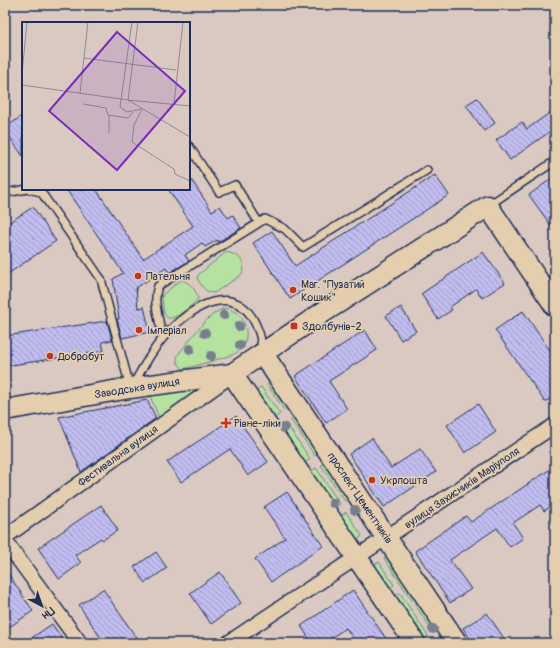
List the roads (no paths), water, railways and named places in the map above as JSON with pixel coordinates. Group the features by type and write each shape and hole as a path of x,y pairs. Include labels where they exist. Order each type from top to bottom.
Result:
{"street":[{"path":"488,206 555,306"},
{"name":"Заводська вулиця","path":"5,410 130,388 232,374 322,313 488,206"},
{"name":"проспект Цементників","path":"263,354 456,643"},
{"path":"232,374 358,557 415,643"},
{"name":"Фестивальна вулиця","path":"5,537 232,374"},
{"name":"вулиця Захисників Маріуполя","path":"228,643 555,425"},
{"path":"5,541 80,643"}],"lane":[{"path":"190,148 219,192 235,185 259,223"},
{"path":"488,206 555,161"},
{"path":"163,338 155,303 155,293 158,286 265,219 285,229 303,246 427,170"},
{"path":"5,193 22,190"},
{"path":"32,190 41,192 101,280 130,388"},
{"path":"130,388 163,338 190,311 207,303 218,300 231,301 242,307 252,317 259,330 263,354"}],"place":[{"name":"Пательня","path":"138,276"},
{"name":"Маг. \"Пузатий Кошик\"","path":"293,290"},
{"name":"Здолбунів-2","path":"294,326"},
{"name":"Імперіал","path":"139,330"},
{"name":"Добробут","path":"50,356"},
{"name":"Рівне-ліки","path":"226,423"},
{"name":"Укрпошта","path":"372,480"}]}
